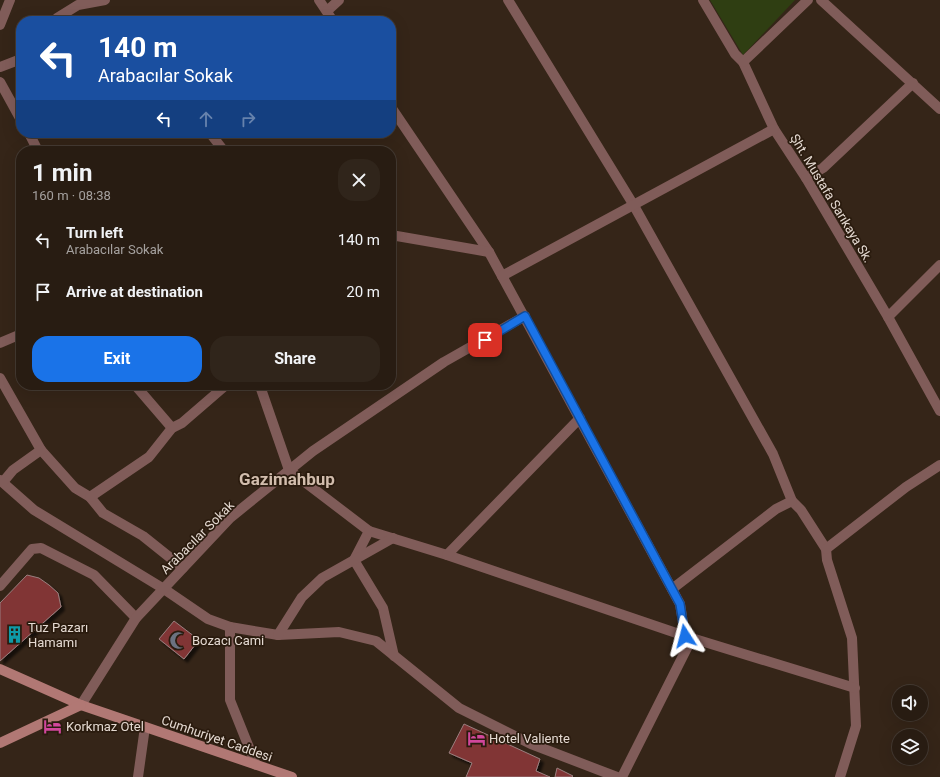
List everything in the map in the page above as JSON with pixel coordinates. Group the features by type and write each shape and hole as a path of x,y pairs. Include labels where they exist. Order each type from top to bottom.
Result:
{"main road":[{"name":"Cumhuriyet Caddesi","path":"0,669 81,704 286,776"},
{"path":"0,743 81,704"}],"street":[{"path":"0,25 10,0"},
{"path":"60,16 78,5 105,0"},
{"path":"319,0 330,16"},
{"path":"327,11 339,0"},
{"path":"508,0 633,204 774,454 792,501 801,510 826,549 827,560 852,638 856,726 840,777"},
{"name":"Şht. Mustafa Sarıkaya Sk.","path":"703,0 735,54 743,62 774,129 806,178 888,317 940,410"},
{"path":"743,62 808,0"},
{"path":"821,0 940,109"},
{"path":"0,67 16,61"},
{"path":"0,82 16,111"},
{"path":"806,178 823,168 913,83"},
{"path":"396,114 489,252 680,604 687,648 622,777"},
{"path":"502,276 774,129"},
{"path":"214,138 220,146"},
{"path":"396,236 489,252"},
{"path":"888,317 940,265"},
{"name":"Arabacılar Sokak","path":"81,704 136,618 230,518 313,451 444,362 525,316"},
{"path":"0,342 16,336"},
{"path":"0,378 41,450 75,488 90,497 103,513 143,536 183,568"},
{"path":"138,390 172,428"},
{"path":"90,497 149,457 172,428 182,423 220,390"},
{"path":"262,390 289,470 369,531 447,555 685,636 855,688"},
{"path":"447,555 580,418"},
{"path":"41,450 13,470 1,481 34,510 164,589 208,619 230,627 278,635 339,632 376,642 459,708 530,744 617,777"},
{"path":"826,549 906,488 940,465"},
{"path":"672,589 776,509 792,501"},
{"path":"354,560 369,531"},
{"path":"278,635 302,597 322,578 393,538"},
{"path":"0,586 32,549 41,548 94,575 136,618"},
{"path":"354,560 383,608 394,656"},
{"path":"230,627 230,700 256,765"},
{"path":"138,777 145,727"}],"green space":[{"path":"710,0 795,0 743,55"}],"building":[{"name":"Tuz Pazarı Hamamı","path":"27,575 39,578 58,593 61,607 0,661 0,603"},
{"name":"Bozacı Cami","path":"174,621 199,640 184,659 159,639"},
{"name":"Hotel Valiente","path":"464,724 540,759 536,771 550,777 466,777 472,763 449,753"},
{"name":"Hotel Valiente","path":"557,768 573,776 555,777"}],"place":[{"name":"Tuz Pazarı Hamamı","path":"15,634"},
{"name":"Bozacı Cami","path":"179,640"},
{"name":"Korkmaz Otel","path":"53,726"},
{"name":"Hotel Valiente","path":"476,738"}],"district":[{"name":"Gazimahbup","path":"287,479"}],"route":[{"path":"485,340 525,316 680,604 685,636"}]}
